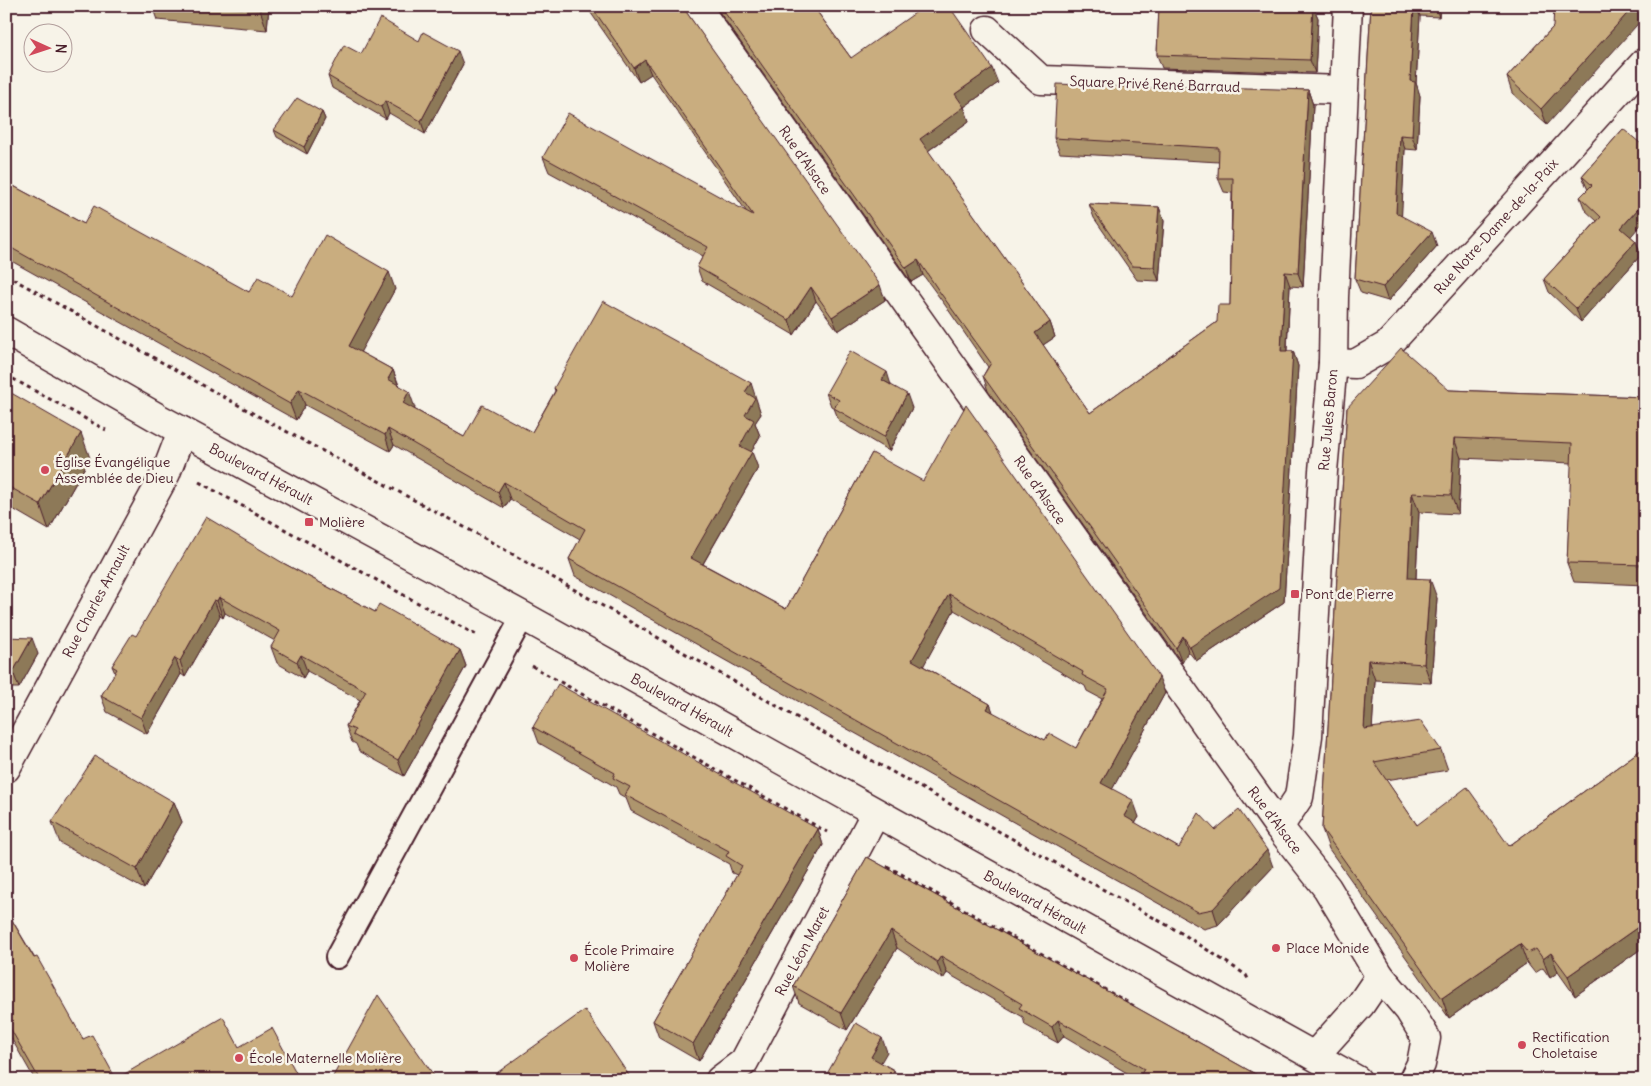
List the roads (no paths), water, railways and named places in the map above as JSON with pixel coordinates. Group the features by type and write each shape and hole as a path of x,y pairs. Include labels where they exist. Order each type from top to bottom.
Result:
{"street":[{"name":"Rue d’Alsace","path":"696,6 1279,827 1327,888 1380,976 1410,1010 1426,1038 1421,1064 1413,1080"},
{"name":"Rue Jules Baron","path":"1279,827 1299,797 1308,736 1323,471 1333,363 1348,6"},
{"name":"Square Privé René Barraud","path":"987,30 1041,80 1343,90"},
{"name":"Rue Notre-Dame-de-la-Paix","path":"1333,363 1356,364 1388,344 1645,62"},
{"name":"Boulevard Hérault","path":"6,331 182,431 524,616 875,814 1270,1030 1357,1080"},
{"name":"Rue Charles Arnault","path":"6,768 169,466 182,431"},
{"name":"Rue Léon Maret","path":"720,1080 750,1071 856,848 875,814"},
{"path":"1316,1056 1362,1004 1380,976"}],"lane":[{"path":"337,957 524,616"}],"place":[{"name":"Église Évangélique Assemblée de Dieu","path":"45,470"},
{"name":"Molière","path":"309,522"},
{"name":"Pont de Pierre","path":"1295,594"},
{"name":"Place Monide","path":"1276,948"},
{"name":"École Primaire Molière","path":"574,958"},
{"name":"Rectification Choletaise","path":"1522,1045"},
{"name":"École Maternelle Molière","path":"239,1058"}]}
